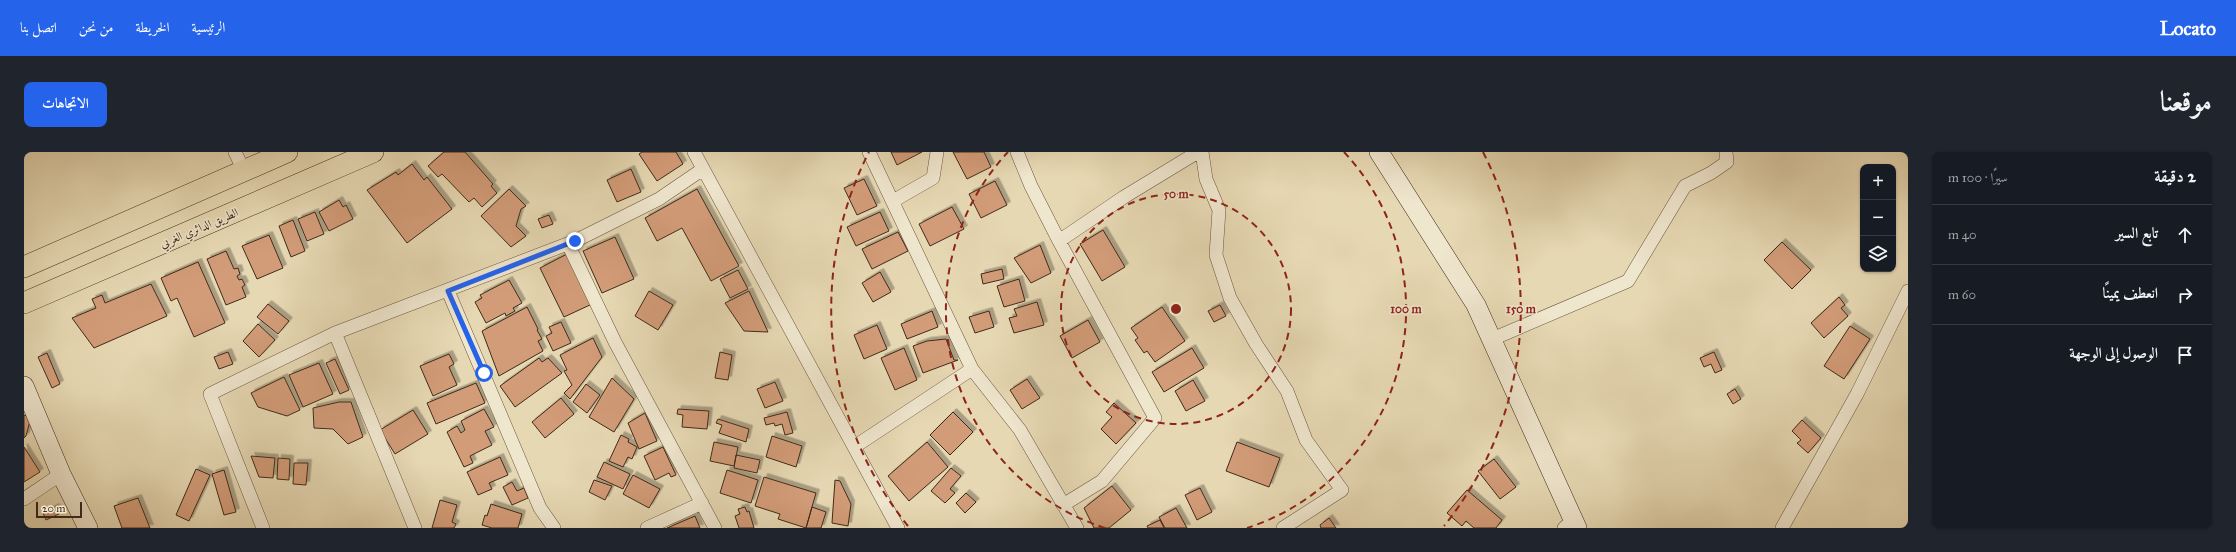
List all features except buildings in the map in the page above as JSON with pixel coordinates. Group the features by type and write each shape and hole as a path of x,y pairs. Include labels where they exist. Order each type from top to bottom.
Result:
{"main road":[{"path":"24,267 287,152"},
{"name":"الطريق الدائري الغربي","path":"24,303 373,152"}],"street":[{"path":"235,152 244,171"},
{"path":"694,152 898,528"},
{"path":"869,152 972,369 1020,430 1076,528"},
{"path":"893,201 934,178 937,152"},
{"path":"1017,152 1031,186 1059,241 1155,418 1102,481 1063,505"},
{"path":"1059,241 1124,197 1198,152"},
{"path":"1202,152 1206,179 1219,210 1216,255 1230,298 1256,344 1287,390 1306,440 1342,490 1283,528"},
{"path":"1379,152 1476,305 1571,525"},
{"path":"1490,340 1628,281 1685,186 1711,173 1727,162 1726,152"},
{"path":"263,528 210,394 335,333 568,244 659,199 703,169"},
{"path":"568,244 615,342 715,528"},
{"path":"448,291 540,508 554,528"},
{"path":"1782,528 1857,394 1908,292"},
{"path":"335,333 415,528"},
{"path":"854,447 972,369"},
{"path":"24,386 61,474 88,528"},
{"path":"24,499 61,474"},
{"path":"647,528 702,503"}],"route":[{"path":"484,373 448,291 575,241"}]}
